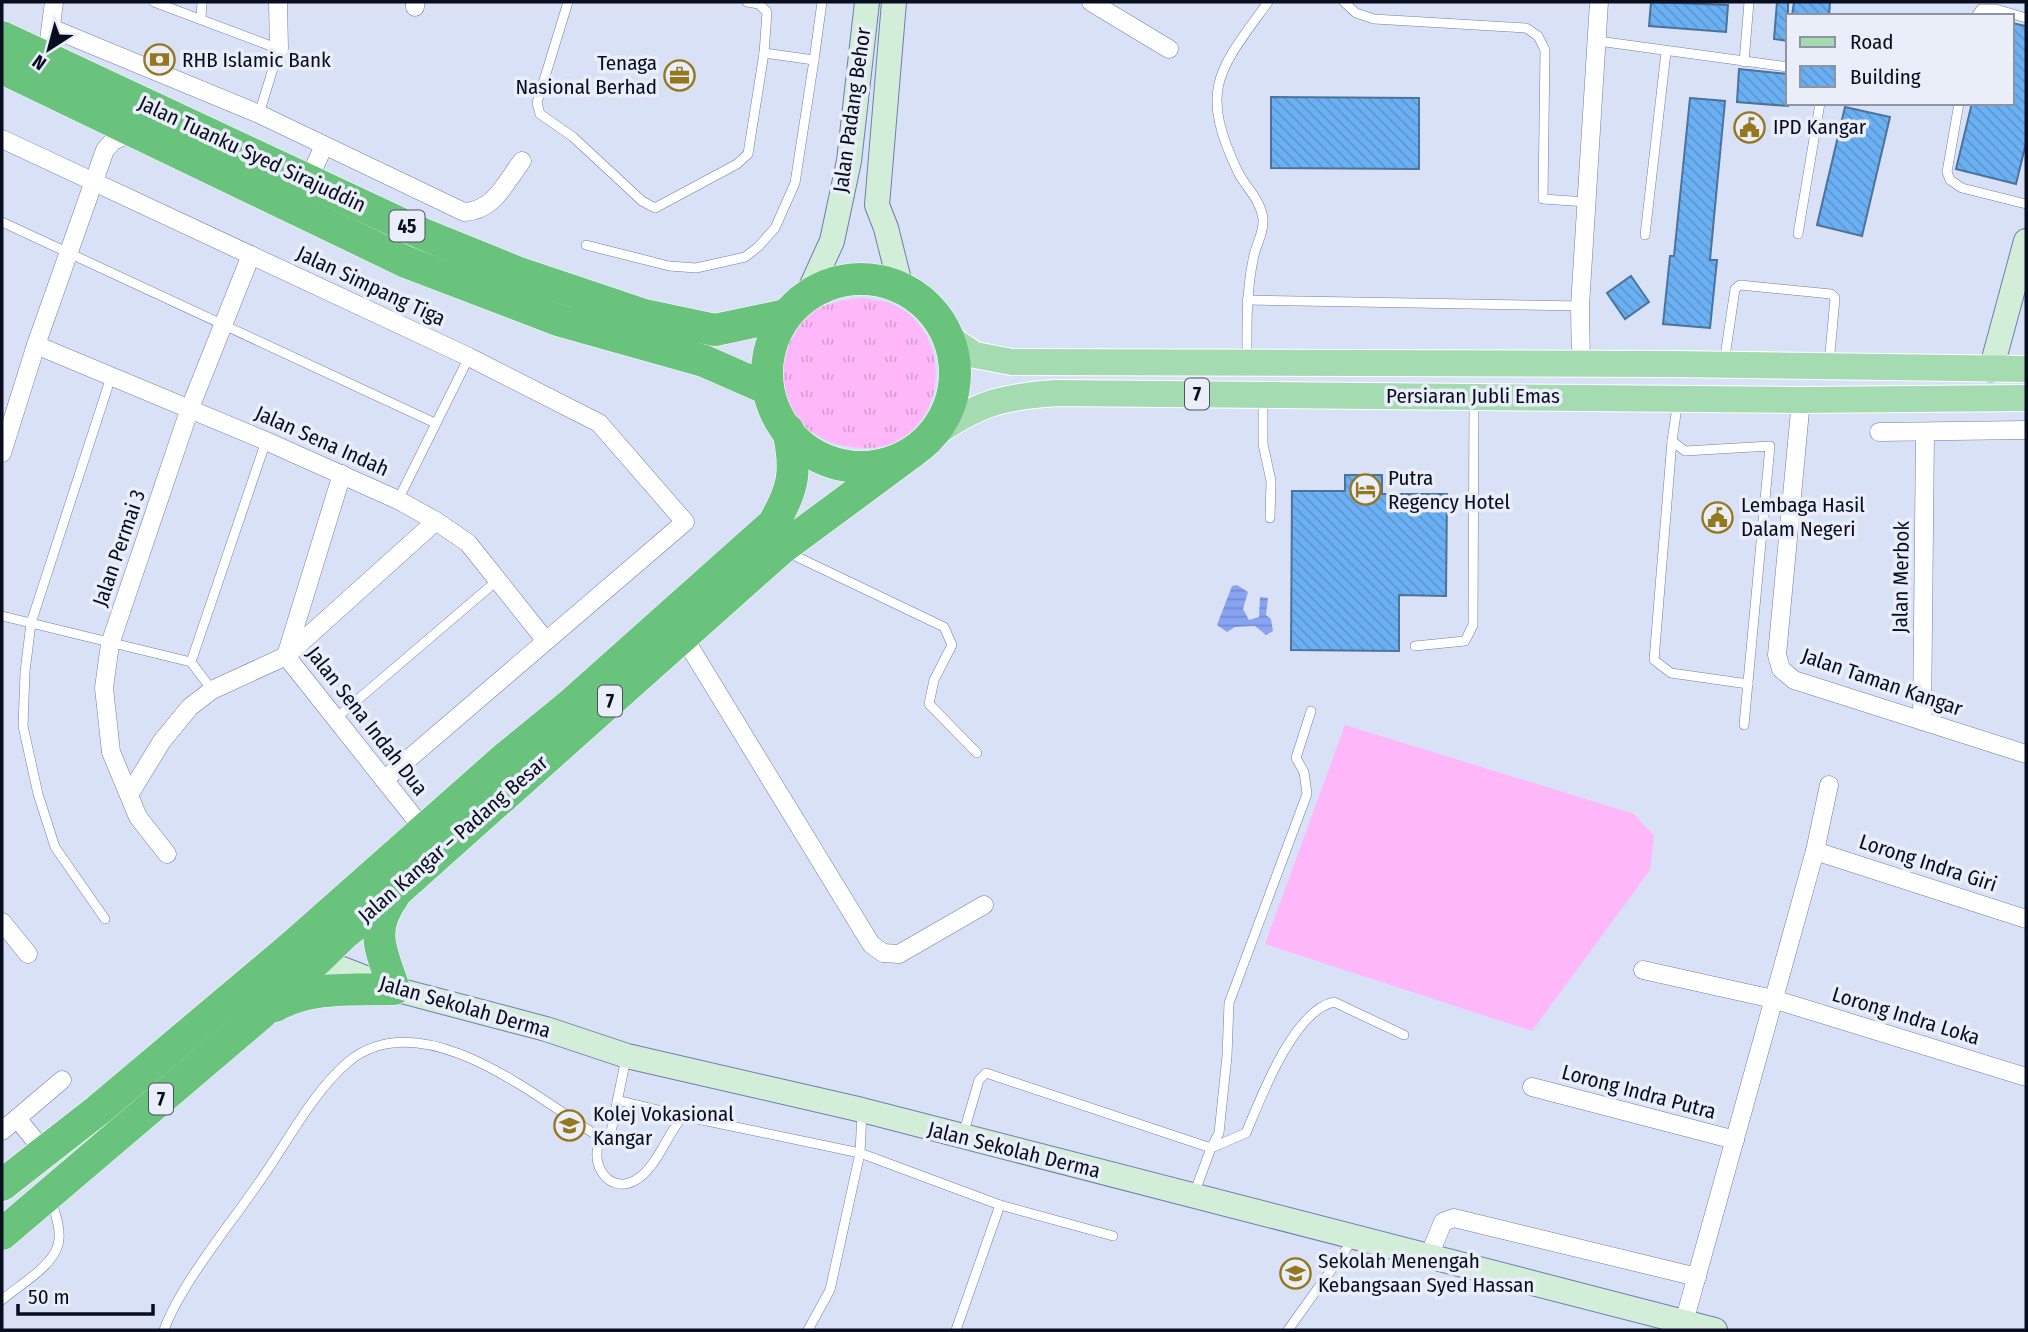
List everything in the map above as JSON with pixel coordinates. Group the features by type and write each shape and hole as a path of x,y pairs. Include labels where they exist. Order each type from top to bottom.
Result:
{"highway":[{"name":"Jalan Tuanku Syed Sirajuddin","path":"2,37 423,234 519,273 644,315 715,330 797,305"},
{"name":"Jalan Tuanku Syed Sirajuddin","path":"2,68 45,58"},
{"name":"Jalan Tuanku Syed Sirajuddin","path":"45,58 133,132 406,262 558,320 705,361 768,389"},
{"name":"7","path":"853,279 869,279 901,288 934,313 948,337 953,354 954,390 945,415 921,445 889,463 864,467 840,465 817,456 788,430 778,418 768,389 769,350 797,305 821,287 853,279"},
{"name":"Jalan Kangar – Padang Besar","path":"2,1185 264,969 569,706 773,524 788,498 795,461 788,430"},
{"name":"Jalan Kangar – Padang Besar","path":"2,1234 263,1013 316,959 396,892 781,549 921,445"},
{"path":"263,1013 303,995 394,989 377,935 381,914 396,892"},
{"path":"264,969 296,960 316,959 315,948 333,909"}],"main road":[{"name":"Persiaran Jubli Emas","path":"948,337 975,355 1012,362 2026,369"},
{"path":"1473,364 1474,397"},
{"name":"Persiaran Jubli Emas","path":"921,445 974,408 1003,398 1056,393 1474,397 1536,395 1801,400 2026,398"}],"street":[{"path":"54,2 45,58 259,114 464,212 480,211 493,201 522,161"},
{"path":"278,2 279,50"},
{"name":"Jalan Padang Behor","path":"797,305 832,241 849,161 867,2"},
{"name":"Jalan Padang Behor","path":"894,2 876,194 901,288"},
{"path":"1091,2 1169,49"},
{"path":"1581,365 1580,306 1599,2"},
{"path":"2,453 36,345 105,150 113,141 133,132"},
{"name":"Jalan Simpang Tiga","path":"2,139 470,357 599,423 685,522 546,641"},
{"path":"308,180 324,146"},
{"path":"1991,370 2026,242"},
{"name":"Jalan Permai 3","path":"167,854 138,817 111,752 104,688 110,645 190,408 251,256"},
{"name":"Jalan Sena Indah","path":"36,345 342,474 436,521 468,543 499,578 546,641"},
{"name":"Jalan Taman Kangar","path":"1801,400 1777,655 1781,669 1794,680 2026,754"},
{"path":"1880,432 2026,430"},
{"name":"Jalan Merbok","path":"1922,721 1925,432"},
{"name":"Jalan Sena Indah Dua","path":"342,474 286,656 424,830"},
{"path":"129,795 162,741 190,706 212,690 286,656 436,521"},
{"path":"683,636 871,944 883,953 899,954 984,905"},
{"path":"384,780 546,641"},
{"path":"1684,1322 1815,851 1829,785"},
{"name":"Lorong Indra Giri","path":"1815,851 2026,919"},
{"path":"2,922 28,954"},
{"name":"Jalan Sekolah Derma","path":"316,959 394,989 546,1029 627,1056 862,1111 1715,1330"},
{"name":"Lorong Indra Loka","path":"1643,970 1773,999 2026,1077"},
{"path":"2,1131 61,1080"},
{"name":"Lorong Indra Putra","path":"1532,1087 1735,1140"},
{"path":"17,1118 44,1152"},
{"path":"1429,1256 1443,1222 1454,1218 1697,1277"}],"lane":[{"path":"154,2 279,50 259,114"},
{"path":"201,18 202,2"},
{"path":"568,2 537,103 540,114 573,137 642,201 655,208 737,164 748,154 764,53 767,12 759,4 747,2"},
{"path":"586,245 669,266 696,268 744,257 758,247 775,229 795,183 822,2"},
{"path":"1247,364 1247,300 1253,256 1261,242 1263,218 1256,198 1241,179 1229,153 1215,96 1220,74 1268,2"},
{"path":"1344,2 1356,13 1374,19 1526,28 1538,36 1545,50 1543,199 1587,202"},
{"path":"1744,62 1749,2"},
{"path":"1977,14 1980,9 1996,9 2013,14"},
{"path":"1598,41 1786,67"},
{"path":"1645,235 1665,52"},
{"path":"764,53 814,60"},
{"path":"1798,234 1821,105"},
{"path":"1959,105 1947,172 1950,180 1962,188 2026,204"},
{"path":"2,222 435,423"},
{"path":"1724,365 1735,289 1740,285 1831,294 1835,298 1829,367"},
{"path":"1247,300 1580,306"},
{"path":"398,500 470,357"},
{"path":"105,919 55,848 38,794 23,726 25,672 31,623 111,377"},
{"path":"1263,395 1263,444 1270,481 1270,519"},
{"path":"1415,646 1465,641 1474,625 1474,397"},
{"path":"1678,398 1654,660 1671,673 1748,684"},
{"path":"191,662 265,441"},
{"path":"1672,441 1685,451 1770,446 1744,725"},
{"path":"781,549 943,627 952,645 934,680 929,704 977,753"},
{"path":"335,719 499,578"},
{"path":"2,616 110,645 191,662 212,690"},
{"path":"1194,1195 1219,1133 1229,1003 1307,793 1304,772 1296,758 1311,711"},
{"path":"962,1137 979,1080 986,1073 1211,1148 1246,1133 1270,1073 1304,1020 1322,1005 1334,1002 1404,1035"},
{"path":"164,1330 185,1292 313,1105 349,1062 367,1052 387,1045 414,1044 446,1049 476,1059 593,1133 603,1136"},
{"path":"627,1056 611,1132 603,1136 596,1146 596,1164 606,1177 622,1184 633,1182 643,1174 683,1116"},
{"path":"617,1100 860,1153 1000,1205 1114,1236"},
{"path":"808,1330 827,1299 833,1279 860,1153 862,1111"},
{"path":"2,1300 50,1259 58,1245 59,1230 49,1192"},
{"path":"956,1330 1000,1205"},
{"path":"1288,1330 1355,1237"}],"green space":[{"path":"864,298 890,303 913,318 928,338 935,362 935,388 927,411 912,431 891,444 863,448 828,441 802,424 785,401 778,374 781,347 796,324 824,306"},
{"path":"1345,725 1634,814 1654,836 1650,870 1532,1031 1265,944"}],"water":[{"path":"1237,585 1248,592 1243,609 1249,620 1259,617 1260,597 1268,598 1266,615 1271,619 1273,631 1266,635 1255,626 1235,627 1227,632 1217,625 1232,586"}],"building":[{"path":"1651,2 1728,5 1726,32 1649,26"},
{"path":"1777,2 1788,2 1786,41 1774,39"},
{"path":"1794,2 1830,2 1829,14 1792,14"},
{"path":"2014,23 2026,26 2026,143 2016,184 1956,169 1972,105 2014,105"},
{"path":"1739,69 1786,74 1788,106 1737,102"},
{"path":"1271,97 1419,98 1419,169 1271,168"},
{"path":"1690,98 1725,101 1710,260 1717,260 1710,328 1663,324 1670,256 1674,256"},
{"path":"1845,107 1890,117 1862,236 1817,225"},
{"path":"1631,276 1649,302 1625,319 1607,293"},
{"path":"1345,475 1382,475 1382,494 1447,494 1446,596 1399,595 1399,651 1291,650 1292,491 1345,491"}],"place":[{"name":"RHB Islamic Bank","path":"159,60"},
{"name":"Tenaga Nasional Berhad","path":"680,75"},
{"name":"IPD Kangar","path":"1750,127"},
{"name":"Putra Regency Hotel","path":"1365,490"},
{"name":"Lembaga Hasil Dalam Negeri","path":"1718,517"},
{"name":"Kolej Vokasional Kangar","path":"570,1126"},
{"name":"Sekolah Menengah Kebangsaan Syed Hassan","path":"1295,1273"}]}
